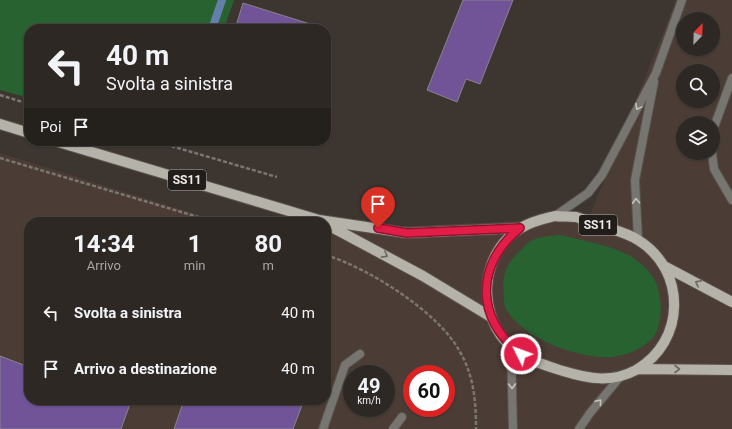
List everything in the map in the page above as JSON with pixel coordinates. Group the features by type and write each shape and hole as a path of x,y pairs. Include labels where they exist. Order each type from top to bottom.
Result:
{"main road":[{"path":"0,124 24,131"},
{"name":"SS11","path":"72,146 306,217"},
{"name":"SS11","path":"555,216 576,218 627,234 648,247 664,266 673,289 674,308 672,326 660,349 650,360 638,369 620,377 595,379 583,377 532,360 511,347 499,333 490,317 486,296 488,275 494,259 503,244 520,228 537,220 555,216"},
{"name":"SS11","path":"331,223 407,233 520,228"},
{"name":"SS11","path":"331,226 423,276 490,317"},
{"name":"SS11","path":"664,266 713,290 732,302"},
{"name":"SS11","path":"638,369 732,370"}],"street":[{"path":"555,216 581,199 595,185 602,175 656,73 682,0"},
{"path":"638,240 635,180 656,73"},
{"path":"718,116 732,78"},
{"path":"713,160 714,169 732,200"},
{"path":"511,347 513,429"},
{"path":"323,429 345,365 360,354"},
{"path":"579,429 590,413 620,377"},
{"path":"393,429 402,417"}],"path":[{"path":"0,95 24,102"},
{"path":"171,146 277,177"},
{"path":"0,158 198,217"},
{"path":"331,257 352,265 394,289 432,318 444,331 460,351 470,374 475,396 476,429"}],"shaded area":[{"path":"676,0 732,0 732,429 0,429 0,153 205,217 24,217 24,405 331,405 331,230 589,218"}],"green space":[{"path":"0,0 234,0 226,24 24,24 24,97 0,90"},
{"path":"560,235 615,249 632,257 648,271 653,277 658,288 661,304 658,328 650,341 635,351 627,354 605,357 589,356 573,352 540,339 514,320 506,309 504,303 503,283 508,265 527,244 534,239"}],"building":[{"path":"463,0 513,0 480,84 466,79 457,102 427,90"},
{"path":"243,3 310,24 237,24"},
{"path":"0,356 24,365 24,405 130,405 121,429 0,429"},
{"path":"182,405 302,405 293,429 174,429"}],"waterway":[{"path":"214,24 222,0"}],"route":[{"path":"378,228 407,233 520,228 503,244 494,259 488,275 486,296 490,317 499,333 511,347 521,354"}]}
